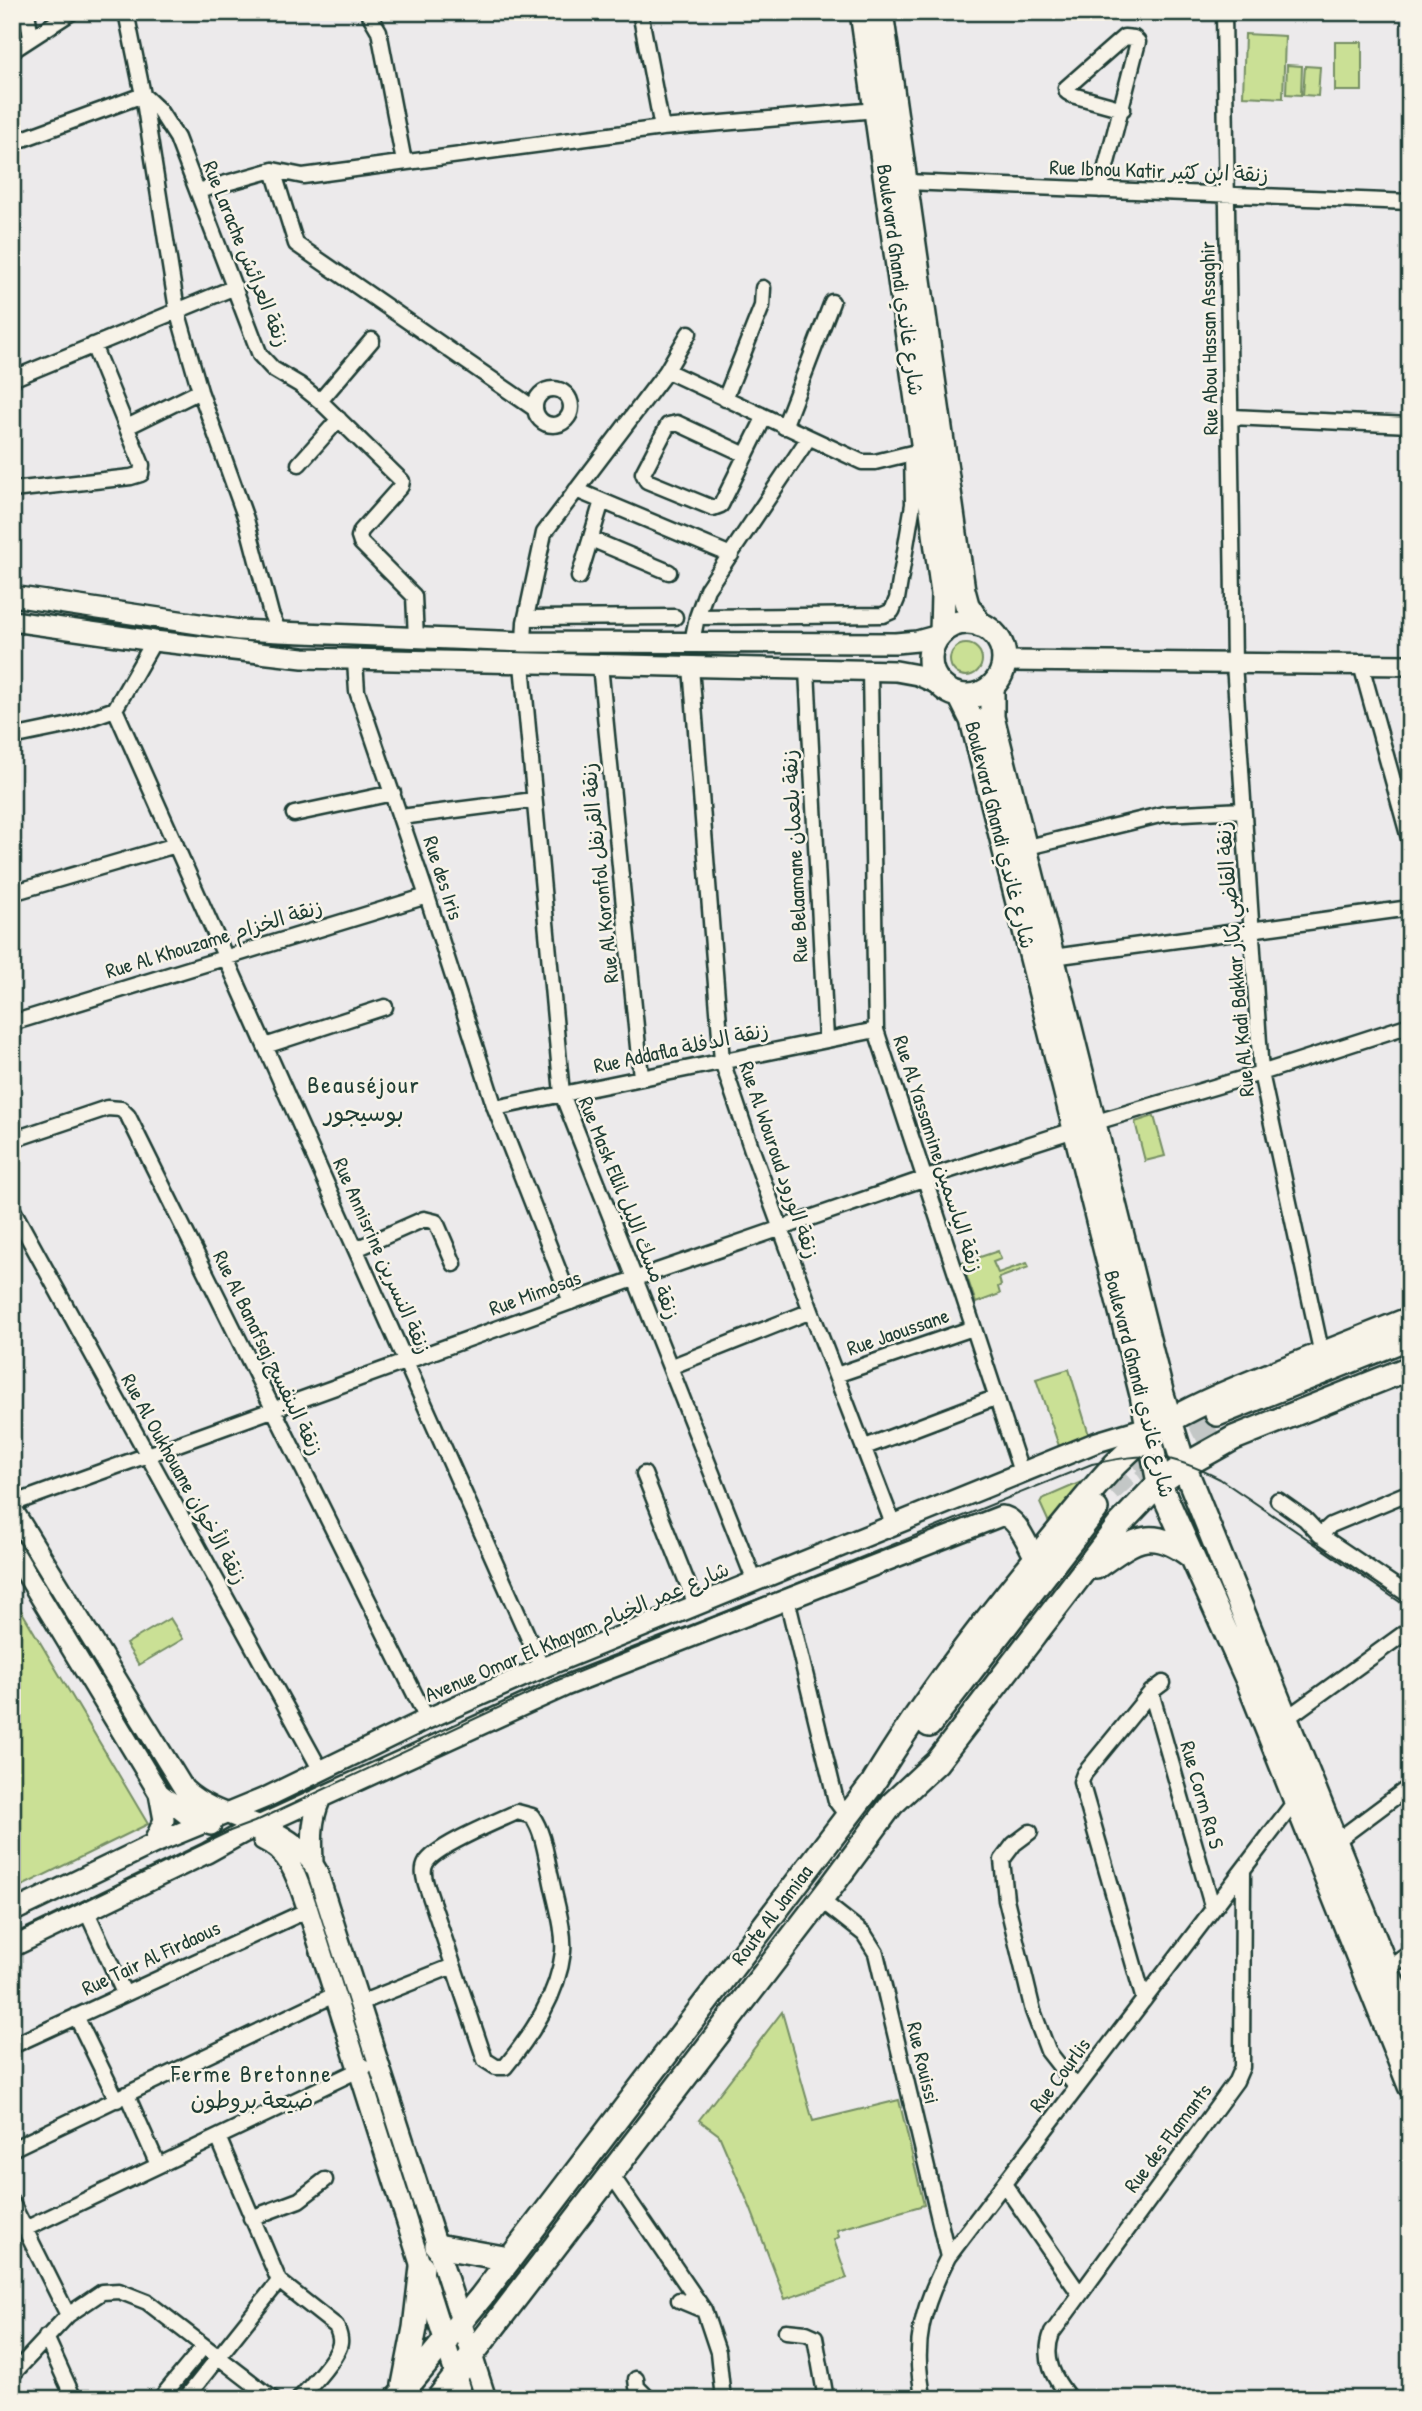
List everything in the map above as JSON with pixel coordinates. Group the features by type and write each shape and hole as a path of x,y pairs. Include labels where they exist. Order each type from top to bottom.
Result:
{"main road":[{"name":"Boulevard Ghandi شارع غاندي","path":"862,12 877,110 918,452 943,594 941,633"},
{"name":"Boulevard Ghandi شارع غاندي","path":"881,12 963,590 967,605 979,625"},
{"path":"12,596 239,630 524,642 905,643 941,633 958,624 979,625 997,638 1003,650 1004,661 1002,672 992,687 977,695 950,690 908,673 600,664 355,661 262,654 12,621"},
{"path":"941,633 932,646 930,659 934,676 950,690"},
{"path":"1004,661 1235,672 1410,665"},
{"name":"Boulevard Ghandi شارع غاندي","path":"992,687 992,717 1053,957 1084,1126 1159,1483 1225,1626 1410,2086"},
{"name":"Boulevard Ghandi شارع غاندي","path":"950,690 972,720 1084,1126 1184,1466 1335,1842 1397,1986 1410,2027"},
{"name":"Route Al Jamiaa","path":"399,2396 461,2322 873,1783 907,1728 1036,1559 1108,1472 1149,1431 1170,1420 1228,1392 1410,1319"},
{"path":"1410,1337 1222,1420 1410,1352"},
{"name":"Route Al Jamiaa","path":"438,2399 892,1804 937,1762 1119,1525 1159,1483 1234,1438 1410,1368"},
{"name":"Avenue Omar El Khayam شارع عمر الخيام","path":"12,1912 153,1844 228,1813 542,1668 1097,1441 1149,1431"},
{"path":"873,1783 910,1748 1116,1495 924,1753 892,1804"},
{"path":"12,1509 178,1781 199,1800 228,1813 286,1855 308,1910 463,2399"},
{"path":"12,1947 252,1829 565,1686 1001,1516 1014,1520 1036,1559"},
{"path":"1073,1584 1139,1539 1169,1543 1192,1558"},
{"path":"12,1550 159,1793 176,1807 203,1822 252,1829 292,1842 313,1862"},
{"path":"153,1844 164,1820 159,1793"},
{"path":"320,1800 311,1832 313,1862 326,1893 486,2399"},
{"path":"437,2246 509,2259"},
{"path":"399,2396 414,2337 422,2267"}],"street":[{"path":"27,12 31,38"},
{"path":"12,51 72,12"},
{"path":"126,12 143,95 177,310 200,391 248,526 271,614 279,632"},
{"path":"640,12 662,128"},
{"name":"Rue Abou Hassan Assaghir","path":"1224,12 1235,672"},
{"path":"369,14 379,30 404,162"},
{"path":"1100,190 1122,109 1138,42 1129,36 1066,88 1072,95 1122,109"},
{"path":"12,143 143,95"},
{"name":"Rue Larache زنقة العرائش","path":"143,95 168,121 265,362 320,401 402,481 401,486 359,537 360,543 414,596 416,638"},
{"path":"198,191 273,170 303,176 662,128 877,110"},
{"path":"273,170 296,244 535,409"},
{"name":"Rue Ibnou Katir زنقة ابن كثير","path":"906,181 1410,202"},
{"path":"12,379 235,287"},
{"path":"725,399 762,306 763,288"},
{"path":"783,427 832,302"},
{"path":"524,642 526,618 544,533 667,371 689,333"},
{"path":"320,401 372,340"},
{"path":"12,490 141,474 142,465 93,345"},
{"path":"667,371 862,462 869,463 918,452 913,504 897,599 892,611 883,615 697,617"},
{"path":"127,427 200,391"},
{"path":"1232,417 1410,425"},
{"path":"746,455 677,423 671,423 643,473 647,481 718,508 746,455 764,418"},
{"path":"299,464 339,419"},
{"path":"692,642 707,589 808,439"},
{"path":"576,490 731,555"},
{"path":"579,576 602,501"},
{"path":"591,538 669,572"},
{"path":"526,618 675,617"},
{"path":"12,737 70,725 115,709 154,641"},
{"name":"Rue des Iris","path":"355,661 357,691 401,817 495,1108 571,1302"},
{"name":"Rue Mask Ellil زنقة مسك الليل","path":"522,664 562,1094 755,1582"},
{"name":"Rue Al Koronfol زنقة القرنفل","path":"600,664 641,1077"},
{"path":"1361,665 1410,842"},
{"name":"Rue Al Wouroud زنقة الورود","path":"691,667 722,1061 811,1311 893,1524"},
{"name":"Rue Belaamane زنقة بلعمان","path":"807,670 825,1039"},
{"name":"Rue Al Yassamine زنقة الياسمين","path":"870,671 876,1030 1021,1472"},
{"name":"Rue Al Kadi Bakkar زنقة القاضي بكار","path":"1235,672 1261,1073 1322,1354"},
{"name":"Rue Annisrine زنقة النسرين","path":"115,709 542,1668"},
{"path":"294,814 393,793"},
{"path":"401,817 534,800"},
{"path":"1024,848 1164,814 1243,810"},
{"path":"13,890 176,845"},
{"name":"Rue Al Khouzame زنقة الخزام","path":"12,1023 427,896"},
{"path":"1053,957 1410,908"},
{"path":"265,1046 385,1007"},
{"name":"Rue Mimosas","path":"12,1504 634,1279 923,1179 1410,1025"},
{"name":"Rue Addafla زنقة الدفلة","path":"495,1108 876,1030"},
{"name":"Rue Al Banafsaj زنقة البنفسج","path":"12,1140 107,1108 117,1107 125,1112 427,1719"},
{"name":"Rue Al Oukhouane زنقة الأخوان","path":"12,1208 320,1769"},
{"path":"356,1249 424,1219 436,1222 454,1264"},
{"path":"670,1367 811,1311"},
{"name":"Rue Jaoussane","path":"836,1375 973,1328"},
{"path":"864,1447 997,1397"},
{"path":"644,1474 696,1605"},
{"path":"1320,1535 1331,1525 1410,1492"},
{"path":"1278,1500 1305,1519 1320,1535 1410,1596"},
{"path":"787,1599 836,1801 842,1809 850,1813"},
{"path":"1287,1718 1410,1629"},
{"name":"Rue Corm Ra S","path":"1144,2000 1081,1782 1084,1774 1157,1687 1213,1909"},
{"path":"1335,1842 1410,1786"},
{"name":"Rue Courlis","path":"924,2399 919,2378 920,2335 930,2292 948,2257 1296,1800"},
{"path":"517,1812 532,1816 543,1841 563,1951 548,2001 537,2023 505,2067 496,2067 485,2060 453,1966 426,1884 424,1874 428,1860 443,1848 517,1812"},
{"path":"1030,1832 1014,1844 1002,1860 1006,1899 1033,2011 1045,2043 1058,2066 1077,2088"},
{"name":"Rue des Flamants","path":"1070,2399 1052,2372 1047,2353 1052,2333 1079,2292 1236,2081 1242,2067 1243,1870"},
{"name":"Rue Rouissi","path":"821,1900 864,1934 876,1953 948,2257"},
{"name":"Rue Tair Al Firdaous","path":"12,2046 308,1910"},
{"path":"87,1912 124,1993"},
{"path":"1397,1986 1410,1953"},
{"path":"360,2003 453,1966"},
{"path":"12,2149 334,1994"},
{"path":"76,2016 158,2165"},
{"path":"25,2229 378,2060"},
{"path":"218,2137 279,2281 336,2326 340,2334 341,2344 335,2354 299,2399"},
{"path":"611,2174 704,2311 718,2352 723,2399"},
{"path":"251,2218 299,2200 325,2180"},
{"path":"1004,2183 1079,2292"},
{"path":"12,2203 68,2315"},
{"path":"185,2399 279,2281"},
{"path":"12,2375 68,2315 102,2292 126,2292 146,2302 273,2399"},
{"path":"679,2300 704,2311"},
{"path":"786,2331 815,2337 826,2399"},
{"path":"46,2337 74,2399"},
{"path":"160,2399 204,2346"},
{"path":"636,2379 637,2387 649,2399"}],"green space":[{"path":"1245,34 1285,36 1283,98 1243,96"},
{"path":"1335,42 1362,42 1362,91 1335,91"},
{"path":"1287,65 1302,66 1301,95 1286,94"},
{"path":"1305,66 1320,67 1318,96 1303,95"},
{"path":"966,644 977,649 982,660 977,671 966,676 955,671 950,660 955,649"},
{"path":"1154,1116 1165,1156 1145,1161 1135,1122"},
{"path":"998,1251 1001,1259 993,1262 998,1273 1027,1263 1029,1267 999,1278 1000,1294 976,1303 962,1263"},
{"path":"1069,1369 1089,1435 1059,1446 1036,1379"},
{"path":"1086,1480 1050,1525 1040,1503 1042,1499"},
{"path":"12,1595 148,1824 12,1891"},
{"path":"170,1618 183,1639 139,1665 126,1644"},
{"path":"782,2012 813,2121 899,2100 924,2205 837,2230 839,2237 834,2240 847,2278 785,2299 719,2135 699,2120"}],"tunnel":[{"path":"1110,1491 1166,1440 1217,1414"},
{"path":"1142,1481 1190,1446 1226,1425"}],"tram line":[{"path":"12,1936 230,1831 558,1680 1092,1464 1128,1458 1158,1457 1202,1470 1220,1479 1410,1609"}],"district":[{"name":"Beauséjour بوسيجور","path":"364,1099"},
{"name":"Ferme Bretonne ضيعة بروطون","path":"252,2087"}]}
